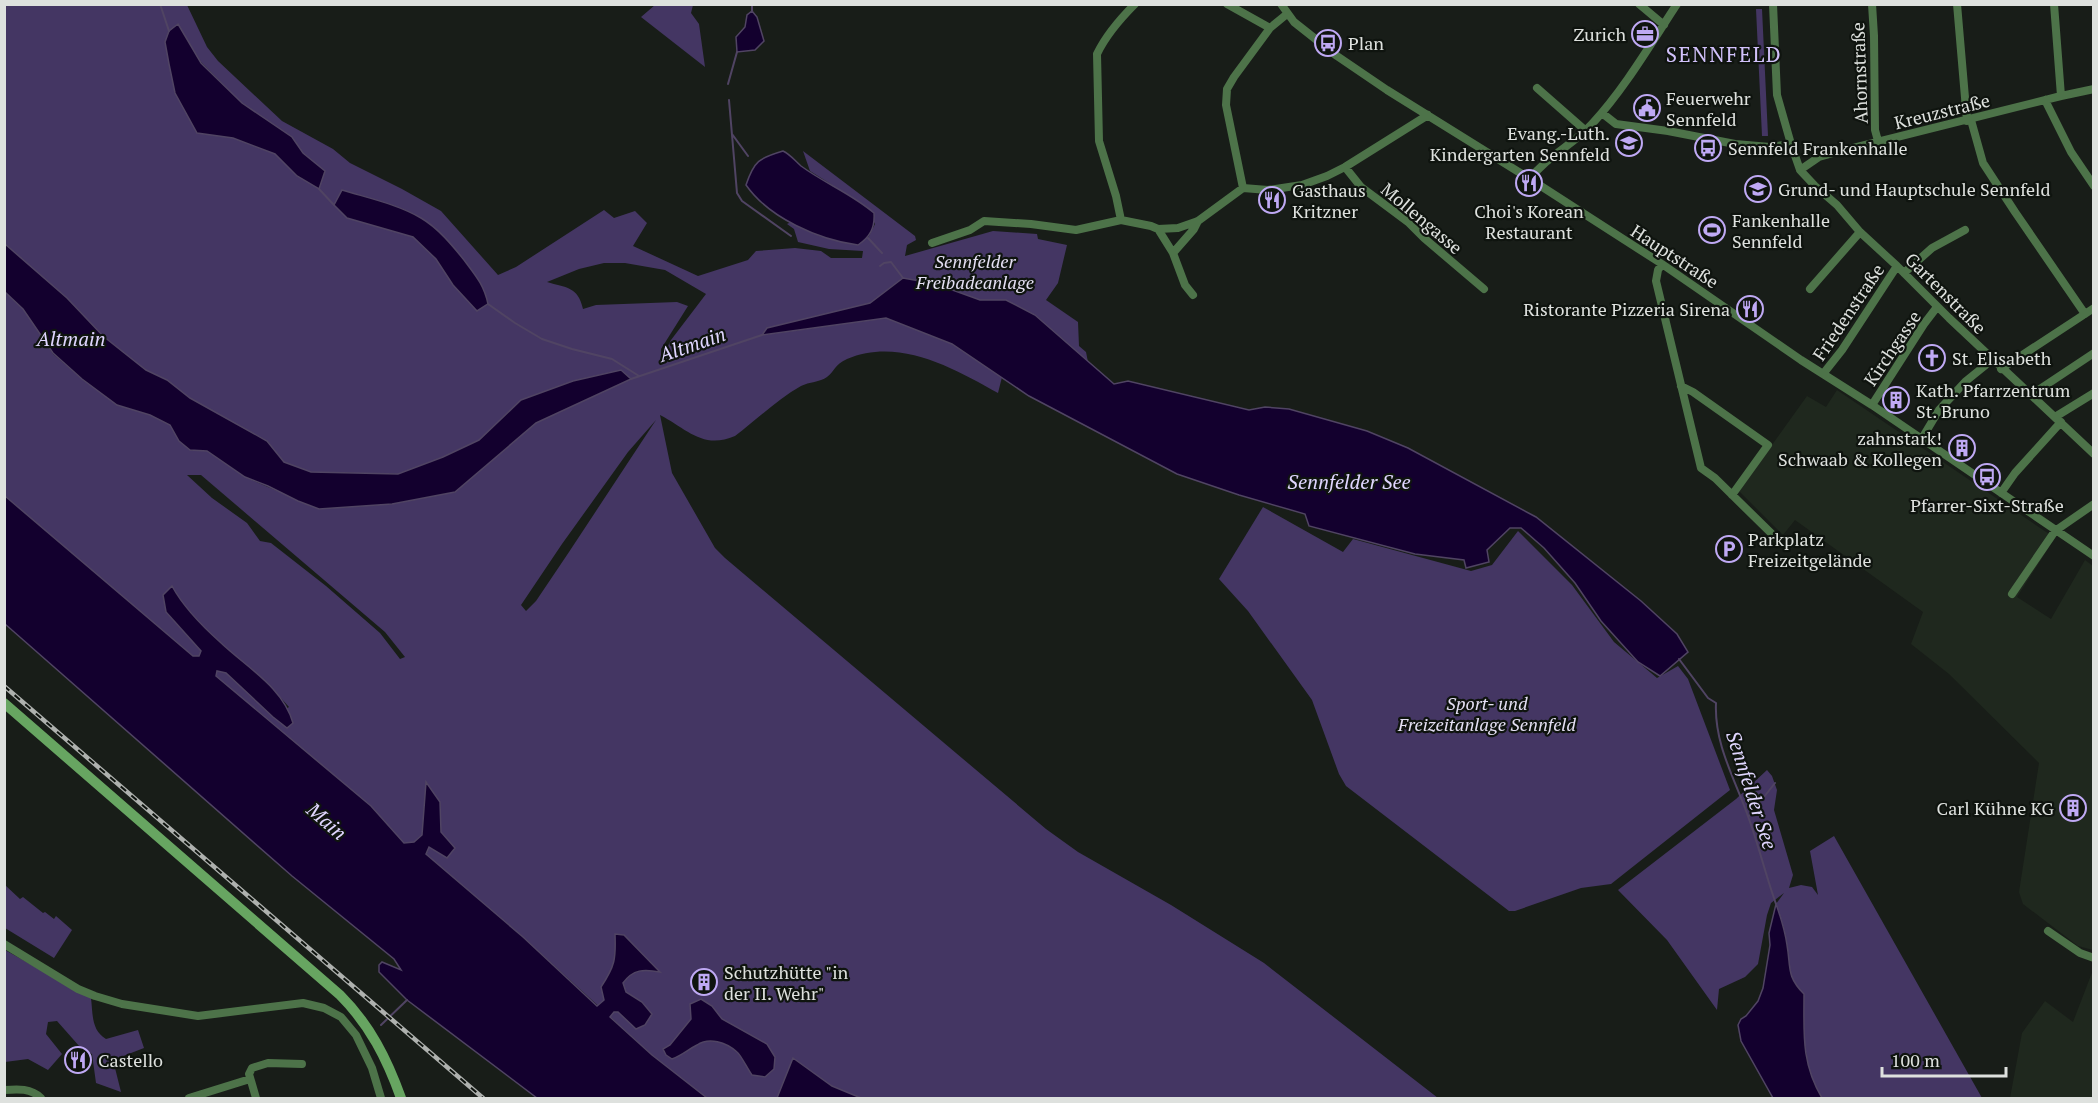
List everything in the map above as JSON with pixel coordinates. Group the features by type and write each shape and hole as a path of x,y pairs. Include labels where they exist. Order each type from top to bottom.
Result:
{"main road":[{"path":"4,703 356,1011 370,1030 386,1060 401,1098"}],"street":[{"path":"1121,220 1099,141 1097,54 1102,43 1135,4"},
{"path":"1227,4 1270,28"},
{"name":"Hauptstraße","path":"1281,4 1294,22 1337,56 1662,264 2094,556"},
{"path":"1639,4 1664,25"},
{"path":"1530,179 1546,161 1586,130 1602,113 1641,60 1677,4"},
{"name":"Gartenstraße","path":"1773,4 1778,95 1800,170 1837,205 1860,232 2001,369 2094,454"},
{"name":"Ahornstraße","path":"1872,4 1875,130 1878,141"},
{"path":"1957,4 1969,120 1983,163 2085,314"},
{"path":"2054,4 2061,96"},
{"path":"1244,188 1225,97 1234,77 1270,28 1287,14"},
{"path":"1537,88 1586,130"},
{"name":"Kreuzstraße","path":"1800,170 1819,157 2094,89"},
{"path":"2045,100 2071,152 2094,186"},
{"path":"1602,113 1616,124 1735,144 1770,147 1791,144"},
{"path":"932,243 970,230 984,221 1076,230 1121,220 1158,229 1178,228 1198,221 1244,188 1268,190 1302,185 1327,176 1346,167 1428,115"},
{"name":"Mollengasse","path":"1346,167 1361,188 1408,222 1484,289"},
{"path":"1173,253 1198,221"},
{"path":"1158,229 1173,253 1181,277 1193,295"},
{"path":"1904,273 1932,248 1965,230"},
{"path":"1810,289 1860,232"},
{"path":"1662,264 1656,281 1701,468 1778,540"},
{"name":"Friedenstraße","path":"1824,374 1897,266"},
{"name":"Kirchgasse","path":"1872,405 1937,307"},
{"path":"2001,369 2094,308"},
{"path":"2031,395 2094,353"},
{"path":"1921,440 1939,411 1966,381 1992,360"},
{"path":"1681,387 1693,392 1768,445 1732,495"},
{"path":"2001,493 2015,472 2058,420 2094,393"},
{"path":"2012,594 2055,531 2094,504"},
{"path":"2048,931 2080,953 2094,958"},
{"path":"4,944 78,988 94,996 122,1004 198,1016 309,1004 324,1008 340,1017 356,1035 372,1068 381,1098"},
{"path":"256,1098 249,1070 273,1063 302,1064"},
{"path":"189,1098 250,1079"},
{"path":"4,1090 27,1090 35,1092 41,1098"}],"shaded area":[{"path":"1837,390 2055,538 2017,597 2051,619 2085,560 2093,566 2093,950 2078,946 2023,904 2019,892 2039,763 1949,674 1911,644 1923,612 1795,520 1783,535 1739,491 1807,396 1826,407"},
{"path":"2093,970 2093,1098 2010,1098 2022,1033 2045,1001 2073,1022"}],"green space":[{"name":"Sennfelder Freibadeanlage","path":"4,5 187,5 207,47 218,61 282,121 333,149 350,163 441,211 498,275 516,267 604,210 614,218 635,211 647,223 633,246 698,276 748,260 756,251 795,248 821,251 831,258 862,258 863,251 829,249 798,242 794,229 787,224 791,222 822,237 868,238 875,224 867,207 810,171 803,151 915,236 916,240 907,245 905,256 993,231 1037,234 1038,239 1067,245 1058,283 1046,300 1078,322 1079,346 1086,352 1088,362 1035,315 1006,300 980,300 936,284 903,278 870,303 767,328 763,335 886,318 952,344 1002,377 998,393 963,374 925,358 906,353 867,353 843,361 824,379 792,391 735,436 724,440 714,441 696,436 660,415 672,473 715,548 725,558 1046,829 1078,852 1171,905 1264,963 1438,1098 706,1098 652,1055 523,937 426,854 441,832 440,802 427,783 422,835 414,842 404,843 371,806 216,676 217,671 226,673 273,717 289,707 197,620 172,587 163,595 166,612 201,651 199,656 193,656 5,496 5,292 23,309 53,354 117,405 150,415 171,425 179,441 190,450 207,451 245,477 319,509 392,504 455,492 536,423 630,379 621,370 573,381 521,400 480,440 398,474 311,472 284,462 267,441 190,398 167,380 146,370 103,336 67,298 5,244","holes":["178,24 201,62 242,103 292,137 303,153 324,171 319,188 297,176 275,154 233,138 197,133","385,229 449,242 488,304 477,311 453,285 436,259 413,237","604,263 625,263 665,270 706,294 671,340 661,360 661,349 688,306 677,302 596,305 583,309 581,301 574,292 547,282 579,269","656,420 536,601 526,611 521,605 628,452","187,475 201,475 385,632 405,657 400,659 380,633 326,586 271,543 260,541 247,523 212,498"]},
{"path":"655,5 693,5 691,13 699,24 705,67 641,17"},
{"path":"1756,9 1762,9 1768,136 1762,136"},
{"name":"Sport- und Freizeitanlage Sennfeld","path":"1263,507 1343,552 1353,539 1471,571 1492,565 1518,531 1572,585 1614,642 1657,678 1678,666 1688,679 1730,790 1611,884 1581,888 1515,911 1509,911 1346,786 1339,774 1312,700 1248,611 1219,579"},
{"path":"1767,770 1777,790 1774,810 1793,875 1789,888 1801,885 1812,887 1818,895 1810,851 1834,836 1982,1098 1822,1098 1810,1076 1804,1040 1804,994 1794,982 1790,971 1785,935 1776,904 1784,893 1771,903 1758,964 1745,977 1719,989 1717,1010 1667,940 1618,890 1736,799"},
{"path":"5,885 20,899 23,897 54,919 56,916 72,930 54,958 5,928"},
{"path":"5,950 91,998 95,1026 106,1039 138,1030 144,1048 113,1060 121,1092 96,1083 92,1054 80,1047 57,1021 48,1022 46,1034 62,1054 48,1070 28,1059 5,1062"}],"water":[{"path":"752,11 757,17 764,41 755,50 737,52 736,37 745,27 747,15"},
{"path":"178,24 201,63 242,103 292,137 303,153 325,171 319,189 297,176 275,154 233,138 197,133 175,93 165,42 169,31"},
{"path":"783,151 801,166 874,213 873,228 862,242 858,245 811,233 781,217 756,197 746,185 752,171 758,162"},
{"path":"342,190 402,209 433,227 455,249 476,276 488,304 477,311 453,285 436,259 413,237 347,218 334,205"},
{"name":"Altmain","path":"5,244 67,298 103,336 146,370 167,380 190,398 267,441 284,462 311,472 398,474 479,440 521,400 573,381 621,370 631,379 536,423 455,492 392,504 319,509 245,477 207,451 190,450 179,441 170,425 150,415 117,405 82,379 53,353 23,309 5,292"},
{"name":"Sennfelder See","path":"903,278 936,284 980,300 1006,300 1035,315 1114,384 1128,381 1249,410 1265,407 1289,409 1367,431 1408,448 1536,517 1641,601 1677,634 1688,652 1660,676 1638,662 1601,621 1575,583 1544,548 1521,528 1510,528 1487,550 1489,562 1466,568 1464,560 1415,554 1309,526 1305,514 1177,474 1029,396 952,344 886,318 762,335 767,328 870,303"},
{"name":"Main","path":"5,496 193,656 199,656 201,651 166,612 163,595 172,586 200,623 272,688 288,710 293,723 287,728 226,673 217,671 216,676 371,806 404,843 414,842 422,835 426,782 440,802 441,832 455,848 447,858 429,847 426,854 523,937 597,1006 604,1000 601,987 614,962 615,934 624,935 660,972 639,971 623,983 626,992 642,1002 652,1014 645,1025 636,1029 618,1012 614,1012 610,1017 652,1055 707,1098 537,1098 407,1000 379,972 379,965 382,962 401,970 394,959 292,876 5,624"},
{"name":"Sennfelder See","path":"1776,904 1785,935 1790,971 1794,982 1804,994 1804,1035 1807,1060 1822,1098 1773,1098 1741,1041 1738,1025 1758,1001 1763,988 1770,945 1769,933"},
{"path":"701,999 712,1006 722,1019 767,1044 775,1057 774,1069 765,1077 752,1075 737,1052 728,1046 712,1041 702,1043 672,1059 666,1055 663,1049 670,1045 691,1019 690,1004"},
{"path":"793,1058 832,1086 861,1098 777,1098"}],"waterway":[{"path":"160,4 169,31"},
{"path":"752,4 752,11"},
{"path":"728,84 737,52"},
{"path":"729,100 737,193 742,201 791,236"},
{"path":"732,134 748,156"},
{"name":"Altmain","path":"319,189 334,205"},
{"path":"868,238 882,253"},
{"path":"880,266 891,262 903,278"},
{"path":"488,304 542,339 612,359 639,376"},
{"name":"Altmain","path":"631,379 762,335"},
{"name":"Sennfelder See","path":"1679,659 1708,698 1716,703 1718,734 1722,748 1749,819 1776,904"},
{"path":"1749,816 1775,783"},
{"path":"381,1025 407,1000"}],"railway":[{"path":"4,686 483,1098"}],"place":[{"name":"Zurich","path":"1645,34"},
{"name":"Plan","path":"1328,43"},
{"name":"Feuerwehr Sennfeld","path":"1647,108"},
{"name":"Evang.-Luth. Kindergarten Sennfeld","path":"1629,143"},
{"name":"Sennfeld Frankenhalle","path":"1708,148"},
{"name":"Choi's Korean Restaurant","path":"1529,183"},
{"name":"Grund- und Hauptschule Sennfeld","path":"1758,189"},
{"name":"Gasthaus Kritzner","path":"1272,200"},
{"name":"Fankenhalle Sennfeld","path":"1712,230"},
{"name":"Ristorante Pizzeria Sirena","path":"1750,309"},
{"name":"St. Elisabeth","path":"1932,358"},
{"name":"Kath. Pfarrzentrum St. Bruno","path":"1896,400"},
{"name":"zahnstark! Schwaab & Kollegen","path":"1962,448"},
{"name":"Pfarrer-Sixt-Straße","path":"1987,477"},
{"name":"Parkplatz Freizeitgelände","path":"1729,549"},
{"name":"Carl Kühne KG","path":"2073,808"},
{"name":"Schutzhütte \"in der II. Wehr\"","path":"704,982"},
{"name":"Castello","path":"78,1060"}],"district":[{"name":"SENNFELD","path":"1724,54"}]}
